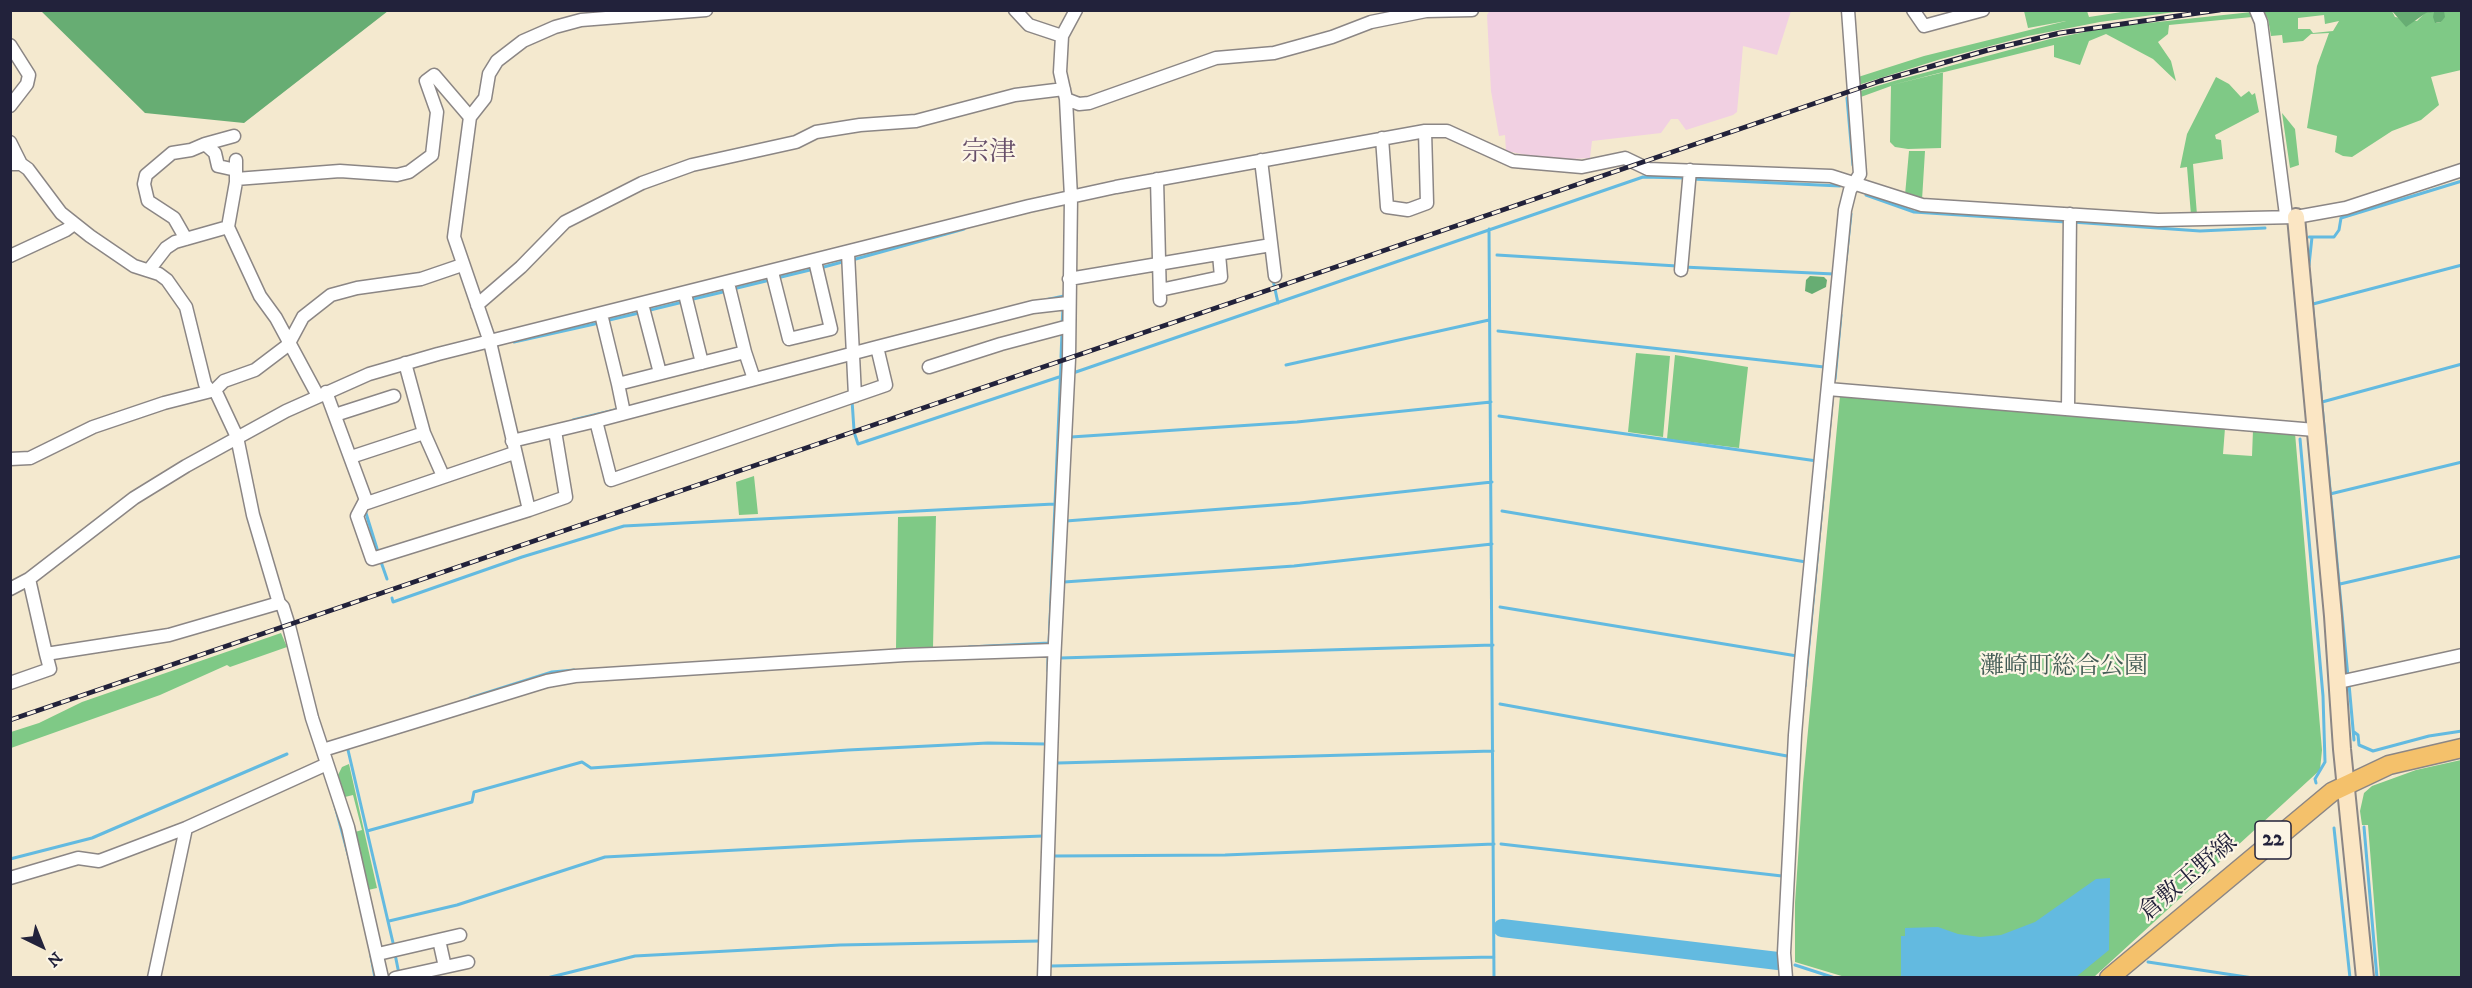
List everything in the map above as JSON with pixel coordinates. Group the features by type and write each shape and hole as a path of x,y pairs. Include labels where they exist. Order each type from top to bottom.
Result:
{"main road":[{"name":"倉敷玉野線","path":"2109,978 2315,804 2346,783 2407,759 2462,748"}],"street":[{"path":"529,510 490,342 454,237 470,117 485,98 489,74 497,61 523,41 555,27 581,20 706,10"},
{"path":"1015,10 1029,25 1062,36"},
{"path":"1044,978 1051,650 1064,302 1069,279 1071,197 1065,94 1060,72 1062,36 1076,10"},
{"path":"477,304 521,267 565,222 642,183 682,168 796,142 816,132 860,125 916,121 1016,95 1065,94 1080,104 1089,103 1216,58 1274,53 1332,37 1371,22 1426,11 1472,10"},
{"path":"1786,978 1784,953 1795,735 1845,210 1850,190 1860,174 1848,10"},
{"path":"1913,10 1924,26 1983,10"},
{"path":"2256,10 2261,22 2291,216 2345,681 2346,783 2365,978"},
{"path":"10,45 29,75 27,84 10,106"},
{"path":"205,144 215,153 218,166 236,170 340,171 397,175 409,172 432,155 438,112 426,81 434,75 470,117"},
{"path":"10,589 29,579 134,498 237,437 322,394 369,374 490,342 603,319 730,288 1071,197 1382,138 1425,131 1447,131 1513,161 1582,167 1625,158 1648,169 1689,175 1831,176 1922,205 2070,220 2291,216 2346,208 2462,170"},
{"path":"1382,138 1387,207 1408,210 1427,203 1425,131"},
{"path":"186,239 174,218 148,201 144,184 146,175 172,153 191,150 234,136"},
{"path":"10,142 16,164 35,176 61,213 134,266 149,270 167,280 186,307 205,384 213,391 237,437 253,515 279,603 283,607 290,626 292,646 352,843 382,978"},
{"path":"1261,160 1275,276"},
{"path":"236,170 228,227 260,296 276,318 288,345 335,416 351,457 363,502 357,516 372,559 566,497 555,431"},
{"path":"1682,268 1689,175"},
{"path":"1157,179 1160,295 1221,278 1219,254"},
{"path":"2068,408 2070,220"},
{"path":"10,256 74,224"},
{"path":"149,270 166,248 186,239 228,227"},
{"path":"1069,279 1271,245"},
{"path":"848,258 850,355 854,400"},
{"path":"10,459 30,458 93,427 164,403 213,391 224,381 255,370 288,345 303,318 331,296 357,288 421,279 462,265"},
{"path":"773,277 789,339 800,337 831,329 816,266"},
{"path":"730,288 753,376"},
{"path":"686,299 702,363"},
{"path":"363,502 367,503 443,476 555,431 596,421 623,409 1064,302"},
{"path":"644,309 660,373"},
{"path":"603,319 623,409"},
{"path":"929,367 1001,344 1064,328"},
{"path":"596,421 611,480 854,400 886,385 877,347"},
{"path":"618,384 745,352"},
{"path":"405,363 424,433 443,476"},
{"path":"1828,389 2315,430"},
{"path":"335,416 394,396"},
{"path":"351,457 424,433"},
{"path":"10,682 50,669 29,579"},
{"path":"46,654 169,635 279,603"},
{"path":"323,750 547,681 575,676 905,655 1051,650"},
{"path":"2345,681 2462,655"},
{"path":"10,878 78,858 99,861 186,828 327,764"},
{"path":"154,978 186,828"},
{"path":"378,954 460,935"},
{"path":"439,940 445,967"},
{"path":"398,977 468,962"}],"shaded area":[{"path":"1490,10 1791,11 1777,55 1743,46 1737,112 1733,115 1686,130 1678,119 1671,119 1661,133 1592,141 1590,158 1553,160 1506,151 1505,135 1499,136 1491,91 1487,15"}],"green space":[{"path":"41,11 388,11 244,123 145,113"},
{"path":"2024,11 2087,11 2089,17 2128,11 2183,11 2100,22 2028,36 1941,59 1855,86 1855,78 1924,56 2066,21 2028,28"},
{"path":"2263,11 2392,11 2395,17 2417,21 2425,13 2435,11 2436,23 2441,22 2444,11 2461,11 2461,70 2431,77 2439,105 2421,120 2392,131 2352,157 2343,156 2335,152 2337,136 2307,128 2317,66 2329,33 2311,34 2303,41 2283,43 2282,35 2271,36 2268,19","holes":["2324,15 2325,24 2339,21 2333,31 2313,33 2310,29 2298,29 2298,18"]},
{"path":"2392,11 2444,11 2445,17 2441,22 2435,23 2434,12 2426,13 2406,27"},
{"path":"2252,12 2252,17 2169,25 2168,34 2158,42 2171,61 2176,81 2153,59 2106,34 2089,41 2080,65 2054,57 2054,45 1943,72 1941,148 1895,147 1890,142 1891,86 1858,98 1857,92 2050,39 2110,27"},
{"path":"2216,77 2229,84 2241,97 2249,91 2252,95 2255,93 2259,112 2215,135 2216,139 2221,140 2223,159 2193,164 2197,215 2191,215 2187,167 2180,168 2187,134"},
{"path":"2282,113 2295,129 2299,165 2290,168"},
{"path":"1909,151 1925,151 1922,200 1905,195"},
{"path":"1810,276 1824,277 1827,280 1826,287 1812,294 1805,291 1806,280"},
{"path":"1636,353 1670,356 1663,437 1628,432"},
{"path":"1675,355 1748,367 1739,448 1667,439"},
{"name":"灘崎町総合公園","path":"1840,396 2225,428 2223,454 2252,456 2253,430 2295,433 2322,750 2320,770 2094,977 1845,977 1795,962 1795,903 1803,783"},
{"path":"754,476 758,514 739,515 736,482"},
{"path":"936,516 933,647 896,648 898,517"},
{"path":"281,633 287,647 230,667 227,665 160,695 11,748 11,732 39,723 82,702"},
{"path":"2461,760 2461,977 2380,977 2368,825 2362,825 2360,811 2364,793 2372,786 2416,770"},
{"path":"349,764 377,888 368,890 336,779 342,767","holes":["353,795 362,830 355,832 345,797"]}],"water":[{"path":"2110,878 2109,950 2076,977 1901,977 1901,936 1905,936 1905,928 1938,927 1958,934 1980,937 2001,935 2035,922 2096,879"}],"waterway":[{"path":"1847,98 1853,165"},
{"path":"1073,373 1643,177 1685,178"},
{"path":"1692,179 1840,186"},
{"path":"2309,237 2334,237 2339,230 2341,218 2462,181"},
{"path":"1866,195 1914,212 2066,222"},
{"path":"1846,260 1851,214"},
{"path":"2072,222 2200,231 2265,228"},
{"path":"852,260 964,229"},
{"path":"1489,229 1494,978"},
{"path":"2309,265 2312,237"},
{"path":"1497,255 1677,266"},
{"path":"820,268 846,261"},
{"path":"2313,304 2462,265"},
{"path":"1683,267 1834,274"},
{"path":"777,278 814,269"},
{"path":"733,289 770,280"},
{"path":"1273,280 1278,303"},
{"path":"2310,280 2348,677"},
{"path":"689,300 727,291"},
{"path":"1045,300 1064,296"},
{"path":"646,311 683,302"},
{"path":"1062,326 1063,308"},
{"path":"605,321 639,313"},
{"path":"1835,379 1841,315"},
{"path":"1286,365 1489,320"},
{"path":"514,342 599,323"},
{"path":"1498,331 1824,367"},
{"path":"1061,357 1062,332"},
{"path":"1049,644 1061,364"},
{"path":"2322,402 2462,364"},
{"path":"855,435 858,444 1062,376"},
{"path":"852,400 854,430"},
{"path":"1071,437 1297,422 1491,402"},
{"path":"1805,686 1832,402"},
{"path":"573,420 619,409"},
{"path":"1499,416 1817,461"},
{"path":"2300,439 2323,696 2325,762 2315,779 2316,783"},
{"path":"2330,494 2462,462"},
{"path":"1066,521 1300,503 1492,482"},
{"path":"392,598 393,602 522,557 624,526 1054,504"},
{"path":"365,510 378,552"},
{"path":"1502,511 1806,562"},
{"path":"1064,582 1294,566 1492,544"},
{"path":"2340,584 2462,556"},
{"path":"380,559 387,579"},
{"path":"1500,607 1797,656"},
{"path":"969,647 1049,643"},
{"path":"1060,658 1493,645"},
{"path":"1048,653 1048,671"},
{"path":"470,698 552,672 574,670"},
{"path":"2349,684 2354,740"},
{"path":"1500,704 1787,756"},
{"path":"2354,732 2358,735 2359,745 2373,751 2429,736 2462,731"},
{"path":"367,831 472,802 474,792 582,762 591,768 848,750 988,743 1046,744"},
{"path":"348,750 394,947"},
{"path":"1058,763 1493,751"},
{"path":"10,859 92,838 287,754"},
{"path":"334,802 351,865"},
{"path":"2364,827 2377,978"},
{"path":"2334,828 2350,978"},
{"path":"389,921 457,905 605,857 1043,836"},
{"path":"1054,856 1225,855 1494,844"},
{"path":"1501,844 1782,876"},
{"path":"1502,928 1778,961"},
{"path":"547,978 635,956 840,945 1040,941"},
{"path":"395,954 399,974"},
{"path":"371,956 375,978"},
{"path":"1051,966 1494,957"},
{"path":"2148,962 2253,978"},
{"path":"1795,965 1835,978"}],"railway":[{"path":"10,720 1880,81 1988,50 2060,33 2219,10"}],"district":[{"name":"宗津","path":"989,154"}]}
